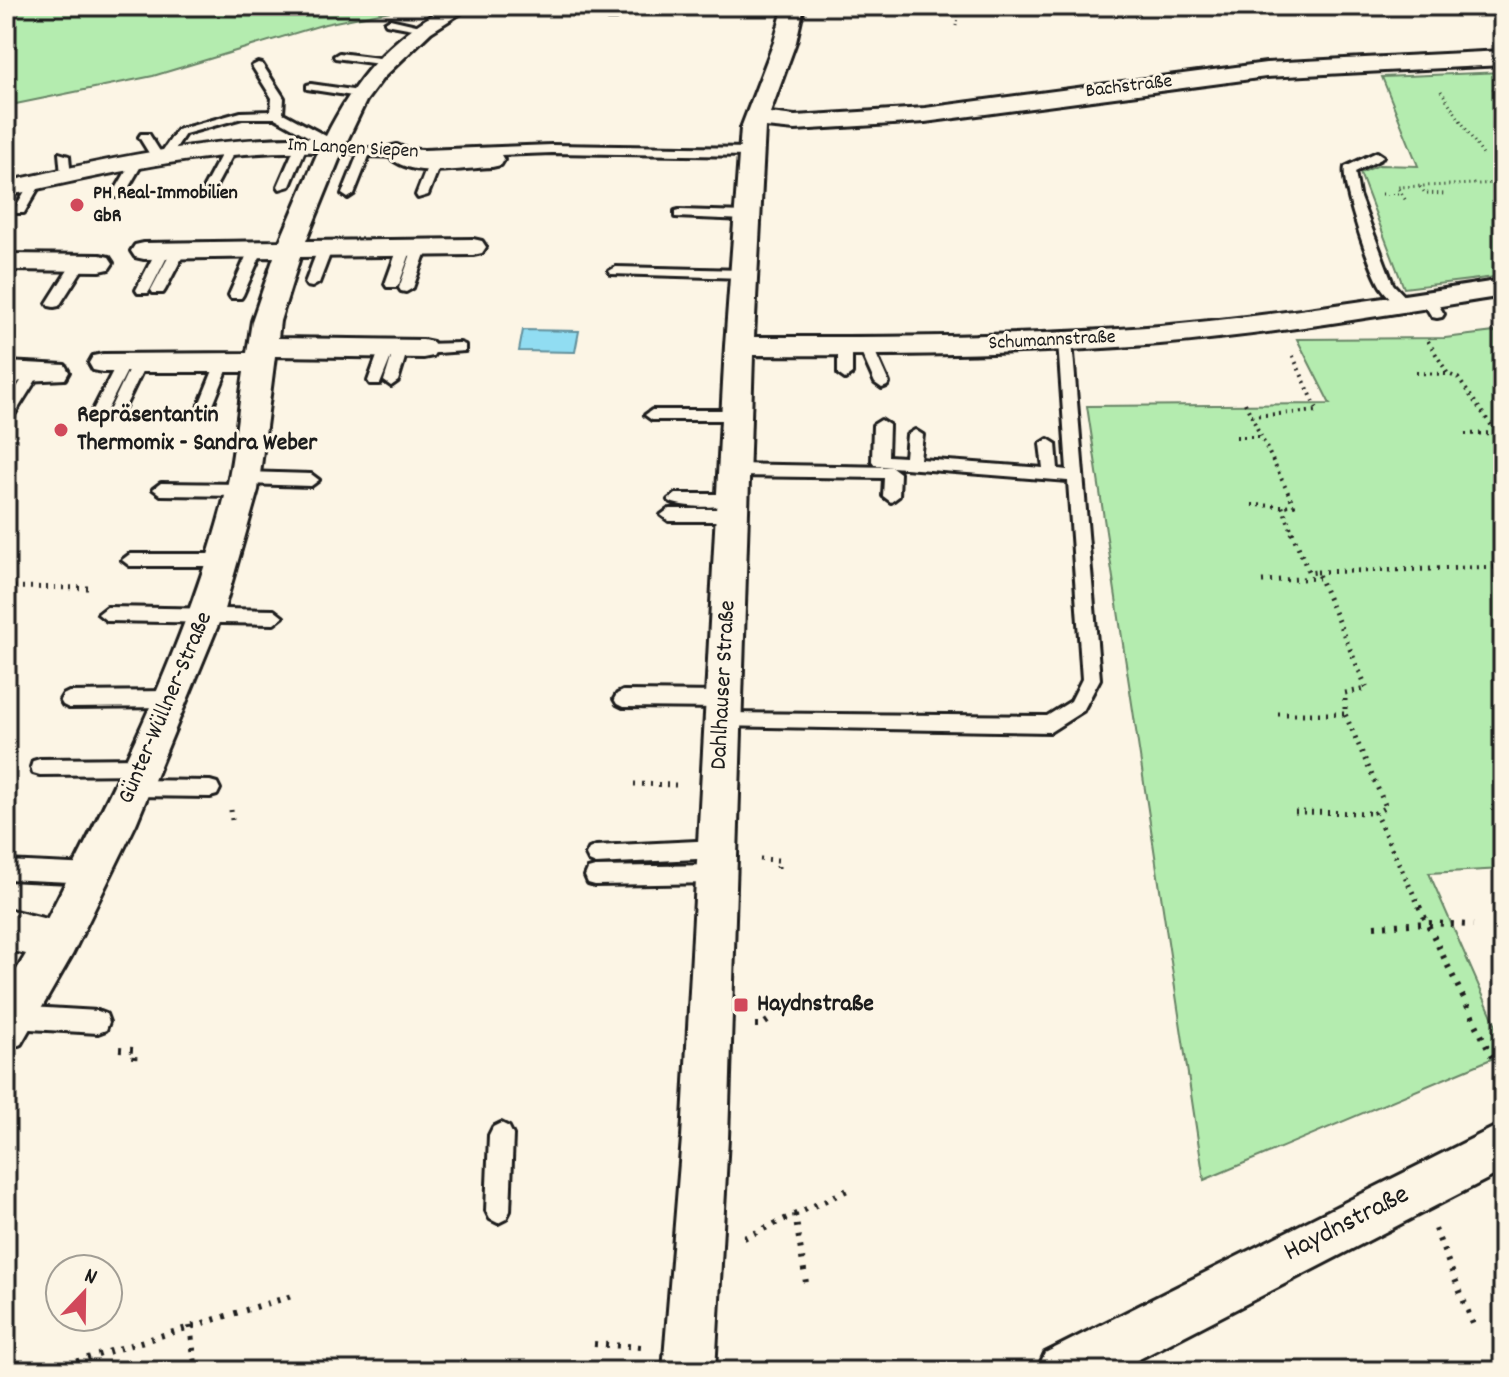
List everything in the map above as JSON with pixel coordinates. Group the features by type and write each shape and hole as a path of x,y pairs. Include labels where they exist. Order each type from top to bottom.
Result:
{"street":[{"name":"Günter-Wüllner-Straße","path":"10,1023 57,941 139,777 206,613 243,484 266,321 290,249 334,147 359,94 390,59 424,28 462,6"},
{"name":"Dahlhauser Straße","path":"689,1371 705,1138 746,216 752,145 794,6"},
{"name":"Bachstraße","path":"752,145 795,123 925,115 1266,70 1503,58"},
{"name":"Im Langen Siepen","path":"6,189 36,182 65,166 146,154 224,147 334,147"},
{"path":"415,156 495,160"},
{"path":"162,250 476,247"},
{"path":"6,262 82,263"},
{"name":"Schumannstraße","path":"739,346 852,356 1065,341 1371,315 1503,288"},
{"path":"122,363 223,363 259,355 403,348"},
{"path":"6,929 57,941"},
{"name":"Haydnstraße","path":"1063,1371 1503,1146"}],"lane":[{"path":"612,16 619,6"},
{"path":"390,22 424,28"},
{"path":"342,53 390,59"},
{"path":"258,66 278,98 277,114"},
{"path":"311,87 359,94"},
{"path":"112,194 146,154 181,132 241,115 277,114 334,147 348,194"},
{"path":"421,136 415,156 422,195"},
{"path":"679,162 752,145"},
{"name":"Im Langen Siepen","path":"334,147 415,156 552,149 752,145"},
{"path":"203,187 224,147"},
{"path":"284,186 334,147"},
{"path":"1377,156 1349,170 1353,195 1387,286 1423,306"},
{"path":"20,210 36,182"},
{"path":"679,214 746,216"},
{"path":"399,286 413,248"},
{"path":"312,283 325,249"},
{"path":"143,290 162,250"},
{"path":"158,290 162,250"},
{"path":"236,295 256,250"},
{"path":"48,301 82,263"},
{"path":"616,271 744,274"},
{"path":"623,699 722,711 1050,724 1077,706 1091,679 1065,341"},
{"path":"375,381 403,348 460,348"},
{"path":"391,381 403,348"},
{"path":"852,356 882,383"},
{"path":"99,412 122,363"},
{"path":"115,413 122,363"},
{"path":"204,410 223,363"},
{"path":"6,416 24,376"},
{"path":"652,415 736,415"},
{"path":"881,425 880,461 1076,476"},
{"path":"912,463 915,435"},
{"path":"1048,444 1051,474"},
{"path":"672,508 732,495 892,473 891,496"},
{"path":"161,489 311,480"},
{"path":"130,560 222,560"},
{"path":"107,614 206,613 274,617"},
{"path":"69,700 172,699"},
{"path":"40,767 139,777 210,789"},
{"path":"596,855 716,862"},
{"path":"595,876 716,862"},
{"path":"6,870 92,874"},
{"path":"10,1023 98,1022"},
{"path":"498,1211 501,1135"}],"path":[{"path":"956,26 958,6"},
{"path":"1420,61 1483,155"},
{"path":"1406,201 1397,187 1503,183"},
{"path":"1469,184 1476,193"},
{"path":"1420,186 1425,193 1445,194"},
{"path":"1353,195 1402,194"},
{"path":"1423,306 1448,374"},
{"path":"1251,416 1318,411 1277,322"},
{"path":"1416,373 1448,374 1458,378 1503,442"},
{"path":"1245,403 1294,505 1252,505"},
{"path":"1465,434 1496,433"},
{"path":"1236,437 1261,437"},
{"path":"1282,506 1309,573 1318,575"},
{"path":"1262,581 1318,575 1503,567"},
{"path":"1295,812 1375,813 1386,807 1345,714 1345,693 1367,689 1318,575"},
{"path":"1278,714 1345,714"},
{"path":"232,820 233,810"},
{"path":"1375,813 1503,1080"},
{"path":"1374,926 1429,923 1473,925"},
{"path":"762,1025 772,1018"},
{"path":"134,1062 135,1050"},
{"path":"1418,1188 1475,1329"},
{"path":"807,1289 795,1214 850,1189"},
{"path":"45,1371 292,1296"},
{"path":"190,1326 196,1371"},
{"path":"594,1344 615,1346"}],"green space":[{"path":"6,6 415,6 325,24 153,76 6,106"},
{"path":"1503,72 1503,276 1404,288 1360,173 1379,165 1418,166 1382,77"},
{"path":"1503,331 1503,869 1429,873 1503,1041 1503,1054 1204,1180 1087,406 1330,404 1297,339 1445,338"}],"water":[{"path":"523,330 579,331 575,352 519,351"}],"place":[{"name":"PH Real-Immobilien GbR","path":"77,205"},
{"name":"Repräsentantin Thermomix - Sandra Weber","path":"61,430"},
{"name":"Haydnstraße","path":"741,1005"}]}
